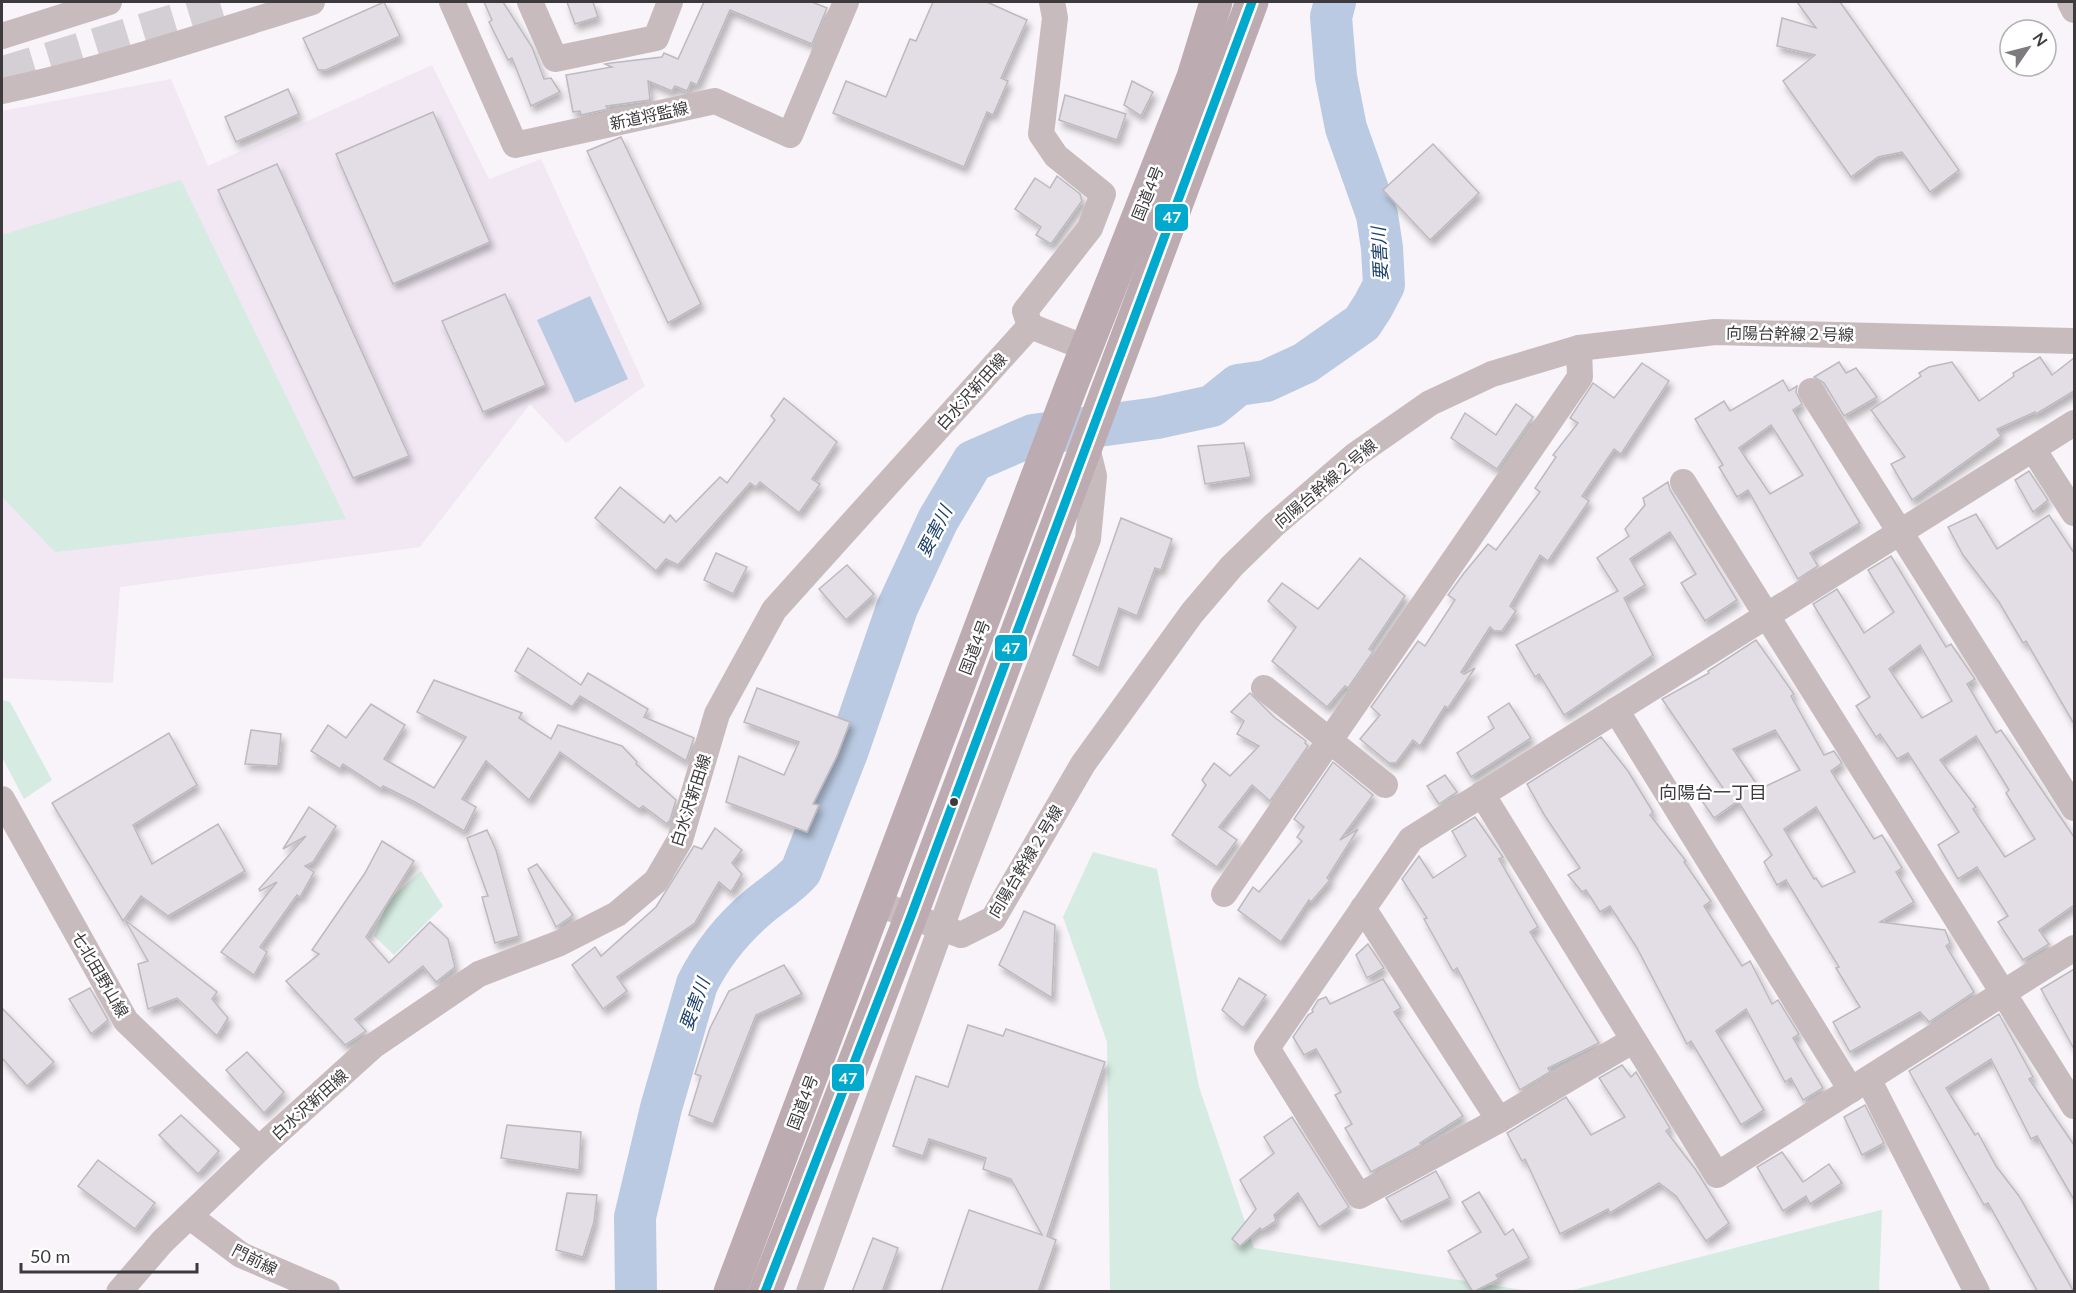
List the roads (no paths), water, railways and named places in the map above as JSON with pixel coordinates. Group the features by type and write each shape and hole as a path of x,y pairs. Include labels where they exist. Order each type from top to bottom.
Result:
{"highway":[{"name":"国道4号","path":"730,1292 1072,384 1193,77 1216,2"},
{"name":"国道4号","path":"765,1292 911,916 1252,2"}],"street":[{"path":"2,36 109,2"},
{"path":"2,89 56,79 312,2"},
{"name":"新道将監線","path":"452,2 515,145 715,101 790,135 846,2"},
{"path":"530,2 555,59 656,38 670,2"},
{"path":"1052,2 1055,18 1041,135 1056,156 1103,194 1090,228 1025,310 1030,326 1086,348"},
{"path":"2070,2 2074,10"},
{"name":"白水沢新田線","path":"119,1292 162,1242 259,1149 373,1046 479,974 560,944 617,914 656,881 680,840 717,714 774,610 1030,326"},
{"name":"向陽台幹線２号線","path":"877,903 961,935 993,919 1083,764 1192,613 1232,566 1273,526 1354,456 1430,403 1492,374 1579,348 1715,332 2074,341"},
{"path":"1224,894 1580,377 1579,348"},
{"path":"1811,392 2074,808"},
{"path":"1632,1041 1499,1120 1359,1196 1267,1048 1411,839 2074,423"},
{"path":"809,1292 1088,539 1094,476 1087,448"},
{"path":"2034,449 2074,513"},
{"path":"1683,482 2074,1106"},
{"path":"1264,688 1385,785"},
{"path":"1616,710 1859,1085 1977,1292"},
{"path":"1482,794 1632,1041 1717,1175 2074,948"},
{"name":"七北田野山線","path":"2,799 126,1021 259,1149"},
{"path":"1364,908 1499,1120"},
{"name":"門前線","path":"189,1216 241,1255 327,1292"}],"water":[{"path":"590,296 628,379 575,403 537,320"}],"waterway":[{"name":"要害川","path":"636,1292 635,1217 661,1108 697,984 709,962 731,933 801,871 848,750 897,608 938,520 973,461 1033,435 1157,418 1212,406 1238,385 1266,381 1305,363 1362,323 1373,306 1384,285 1382,248 1377,215 1346,128 1336,77 1331,17 1335,2"}],"tunnel":[{"path":"2,73 235,2"}],"district":[{"name":"向陽台一丁目","path":"1713,792"}]}
